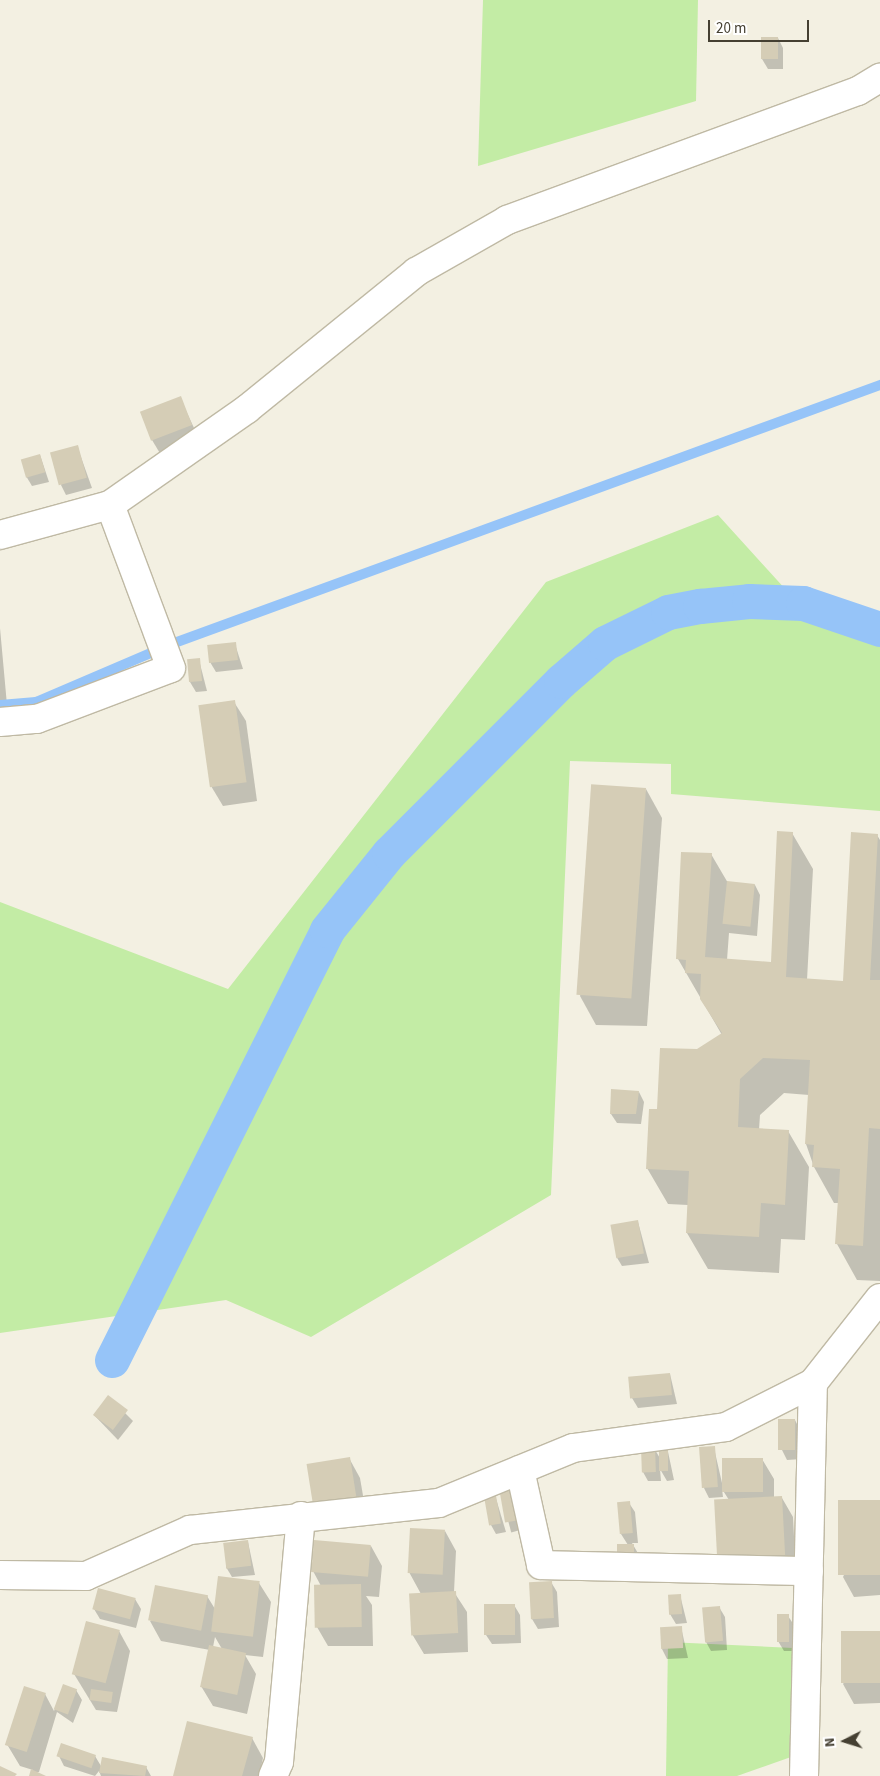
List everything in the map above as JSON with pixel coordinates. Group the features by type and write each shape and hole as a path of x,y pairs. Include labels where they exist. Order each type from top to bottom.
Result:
{"street":[{"path":"0,535 110,505 247,409 416,272 507,220 858,91 880,78"},
{"path":"0,722 37,719 171,668 110,505"},
{"path":"0,1575 86,1576 190,1530 301,1516 439,1503 573,1448 726,1427 813,1383 880,1298"},
{"path":"804,1776 813,1383"},
{"path":"520,1470 541,1565 809,1571"},
{"path":"273,1776 278,1762 301,1516"}],"green space":[{"path":"483,0 698,0 696,101 478,166"},
{"path":"718,515 807,613 880,641 880,811 671,794 671,764 570,761 551,1195 311,1337 226,1300 0,1333 0,902 228,989 546,582"},
{"path":"668,1642 793,1648 791,1757 737,1776 666,1776"}],"building":[{"path":"761,37 778,37 778,59 761,59"},
{"path":"181,396 192,425 151,441 140,412"},
{"path":"78,445 87,478 59,485 50,453"},
{"path":"40,454 45,472 26,478 21,460"},
{"path":"236,642 238,660 209,663 207,645"},
{"path":"200,658 202,681 189,682 187,659"},
{"path":"235,700 247,782 210,787 198,705"},
{"path":"591,784 646,788 631,998 576,995"},
{"path":"777,831 793,832 786,977 843,981 851,832 878,834 870,980 880,980 880,1129 869,1128 863,1246 835,1244 840,1169 812,1167 814,1145 805,1144 810,1060 763,1058 740,1079 738,1127 789,1130 785,1205 761,1203 759,1237 686,1233 689,1171 646,1169 649,1109 657,1109 660,1048 697,1049 722,1033 700,999 701,974 685,973 686,960 676,959 681,852 712,853 705,957 771,962"},
{"path":"727,881 755,884 750,927 723,924"},
{"path":"611,1089 639,1091 636,1114 610,1114"},
{"path":"638,1220 644,1253 616,1258 610,1225"},
{"path":"670,1373 672,1395 630,1399 628,1377"},
{"path":"108,1395 128,1410 113,1430 93,1415"},
{"path":"778,1419 795,1419 795,1450 778,1450"},
{"path":"659,1446 668,1446 668,1471 659,1471"},
{"path":"715,1446 718,1487 702,1488 699,1447"},
{"path":"641,1447 655,1447 656,1472 642,1472"},
{"path":"350,1457 357,1500 313,1507 307,1464"},
{"path":"722,1458 763,1458 763,1492 722,1492"},
{"path":"511,1487 517,1520 505,1523 499,1489"},
{"path":"495,1490 501,1523 489,1526 483,1492"},
{"path":"782,1496 785,1555 717,1558 714,1500"},
{"path":"838,1500 880,1500 880,1575 838,1575"},
{"path":"630,1501 633,1533 620,1534 617,1502"},
{"path":"410,1528 445,1530 443,1575 408,1573"},
{"path":"248,1540 251,1566 226,1569 223,1543"},
{"path":"314,1540 371,1545 368,1577 311,1572"},
{"path":"617,1544 634,1544 634,1558 617,1558"},
{"path":"218,1576 260,1581 253,1637 211,1632"},
{"path":"552,1581 554,1618 531,1619 529,1582"},
{"path":"361,1584 362,1627 315,1628 314,1585"},
{"path":"155,1585 208,1595 201,1631 148,1620"},
{"path":"98,1588 136,1598 130,1619 92,1609"},
{"path":"456,1591 458,1633 411,1635 409,1593"},
{"path":"681,1594 682,1614 669,1615 668,1595"},
{"path":"484,1604 515,1604 515,1635 484,1635"},
{"path":"720,1606 723,1641 705,1642 702,1608"},
{"path":"777,1614 789,1614 789,1642 777,1642"},
{"path":"86,1621 120,1630 106,1683 72,1674"},
{"path":"682,1626 683,1648 661,1649 660,1627"},
{"path":"841,1631 880,1631 880,1683 841,1683"},
{"path":"209,1645 246,1653 237,1695 200,1687"},
{"path":"63,1684 77,1689 68,1715 54,1709"},
{"path":"24,1686 46,1693 27,1752 5,1745"},
{"path":"91,1689 113,1692 111,1703 89,1700"},
{"path":"187,1721 253,1737 242,1776 173,1776"},
{"path":"61,1743 96,1755 91,1768 56,1756"},
{"path":"102,1757 147,1766 145,1776 99,1773"},
{"path":"0,1766 17,1774 15,1776 0,1776"},
{"path":"31,1769 46,1776 29,1776"}],"waterway":[{"path":"0,705 36,702 177,642 880,385"},
{"path":"112,1360 327,930 389,853 561,681 605,643 668,612 700,606 749,601 803,603 880,629"}]}
